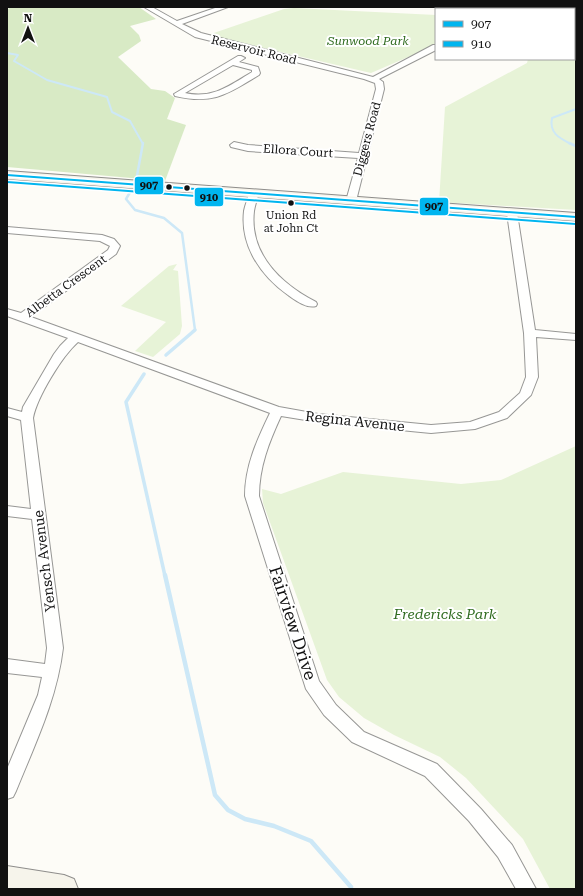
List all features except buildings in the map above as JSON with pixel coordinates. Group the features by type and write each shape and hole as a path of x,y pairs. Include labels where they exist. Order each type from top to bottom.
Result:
{"main road":[{"path":"7,175 576,217"},
{"path":"7,880 64,889"}],"street":[{"name":"Reservoir Road","path":"146,7 198,35 371,78"},
{"path":"177,23 225,7"},
{"path":"371,78 435,47"},
{"path":"233,63 255,69 256,73 215,96 191,97 178,94 255,50"},
{"name":"Diggers Road","path":"351,201 380,89 379,82 371,78"},
{"name":"Ellora Court","path":"234,145 248,148 362,156"},
{"path":"254,193 249,206 247,222 249,238 257,254 268,272 278,284 295,297 312,304"},
{"name":"Regina Avenue","path":"7,312 277,411 318,418 431,429 471,426 503,416 525,395 532,377 530,333 512,213"},
{"name":"Albetta Crescent","path":"7,230 102,238 110,241 115,246 112,252 22,318"},
{"path":"530,333 576,337"},
{"name":"Yensch Avenue","path":"7,791 46,695 52,672 55,648 27,418 29,407 60,354 75,338"},
{"name":"Fairview Drive","path":"277,411 260,450 251,484 252,496 312,684 330,710 358,738 431,770 475,815 504,851 526,889"},
{"path":"7,412 27,418"},
{"path":"7,511 39,516"},
{"path":"7,666 52,672"}],"green space":[{"path":"10,7 139,7 156,19 130,26 139,35 141,41 118,57 151,89 165,91 175,98 167,119 186,125 165,181 7,167 7,10"},
{"path":"483,7 576,7 576,210 439,202 445,107 527,63 528,60 575,60 575,8"},
{"name":"Sunwood Park","path":"294,8 435,15 435,45 371,73 208,35 284,9"},
{"path":"177,264 173,270 178,271 182,326 180,334 153,357 135,351 166,322 121,306 169,266"},
{"name":"Fredericks Park","path":"576,446 576,889 550,889 523,839 466,778 440,757 394,735 364,718 339,697 327,680 263,503 262,489 281,494 343,472 461,484 501,480"}],"waterway":[{"path":"7,53 18,55 14,61 47,80 107,97 112,112 130,121 143,144"},
{"path":"569,143 556,134 552,128 552,118 576,109"},
{"path":"569,143 576,146"},
{"path":"136,181 143,144"},
{"path":"132,189 126,199 135,210 164,218 182,233 195,330"},
{"path":"166,355 195,330"},
{"path":"144,374 126,402 165,576"},
{"path":"165,575 215,795 228,810 245,819 274,826 311,841 351,887"}],"transit line":[{"name":"907","path":"7,175 576,217"},
{"name":"910","path":"7,182 575,224"}],"place":[{"name":"Union Rd at John Ct","path":"291,203"}]}
